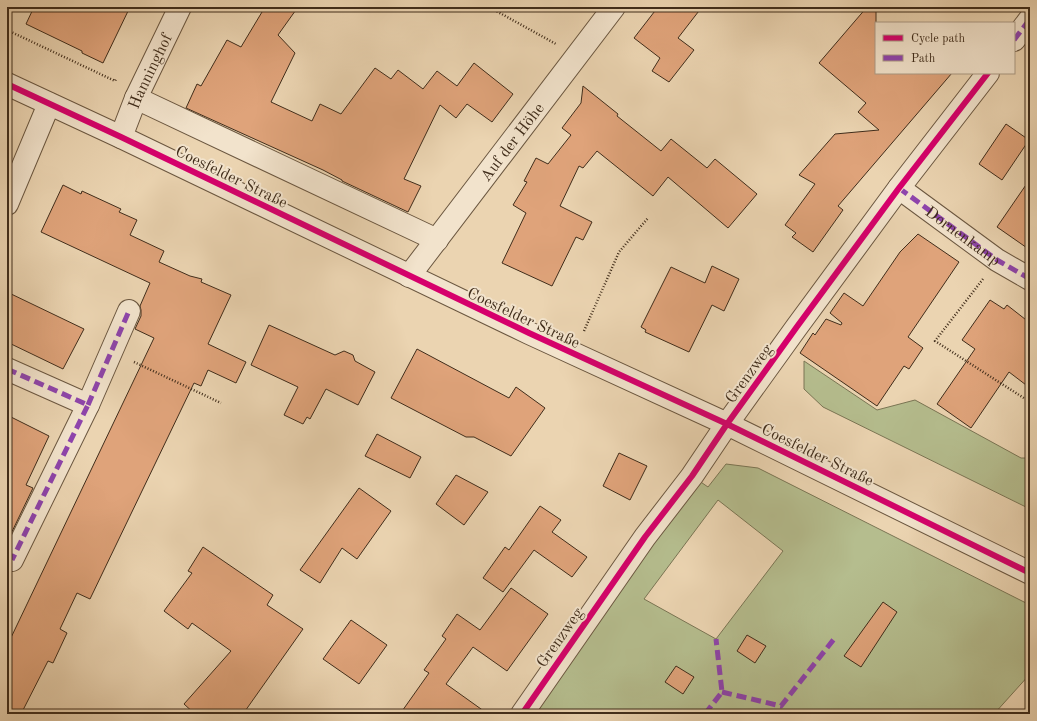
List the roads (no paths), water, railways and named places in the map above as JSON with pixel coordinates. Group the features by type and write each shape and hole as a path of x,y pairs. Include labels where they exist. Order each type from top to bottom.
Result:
{"street":[{"name":"Hanninghof","path":"120,137 136,98 180,7"},
{"name":"Auf der Höhe","path":"409,276 614,7"},
{"path":"1015,39 1030,19"},
{"name":"Grenzweg","path":"522,714 645,537 692,476 727,424 899,188 987,74"},
{"name":"Coesfelder Straße","path":"7,84 574,354 727,424 1030,573"},
{"name":"Coesfelder Straße","path":"136,98 437,240"},
{"path":"7,204 49,104"},
{"name":"Dornenkamp","path":"899,188 997,260 1030,279"},
{"path":"12,560 88,405 129,311"},
{"path":"7,369 88,405"}]}
